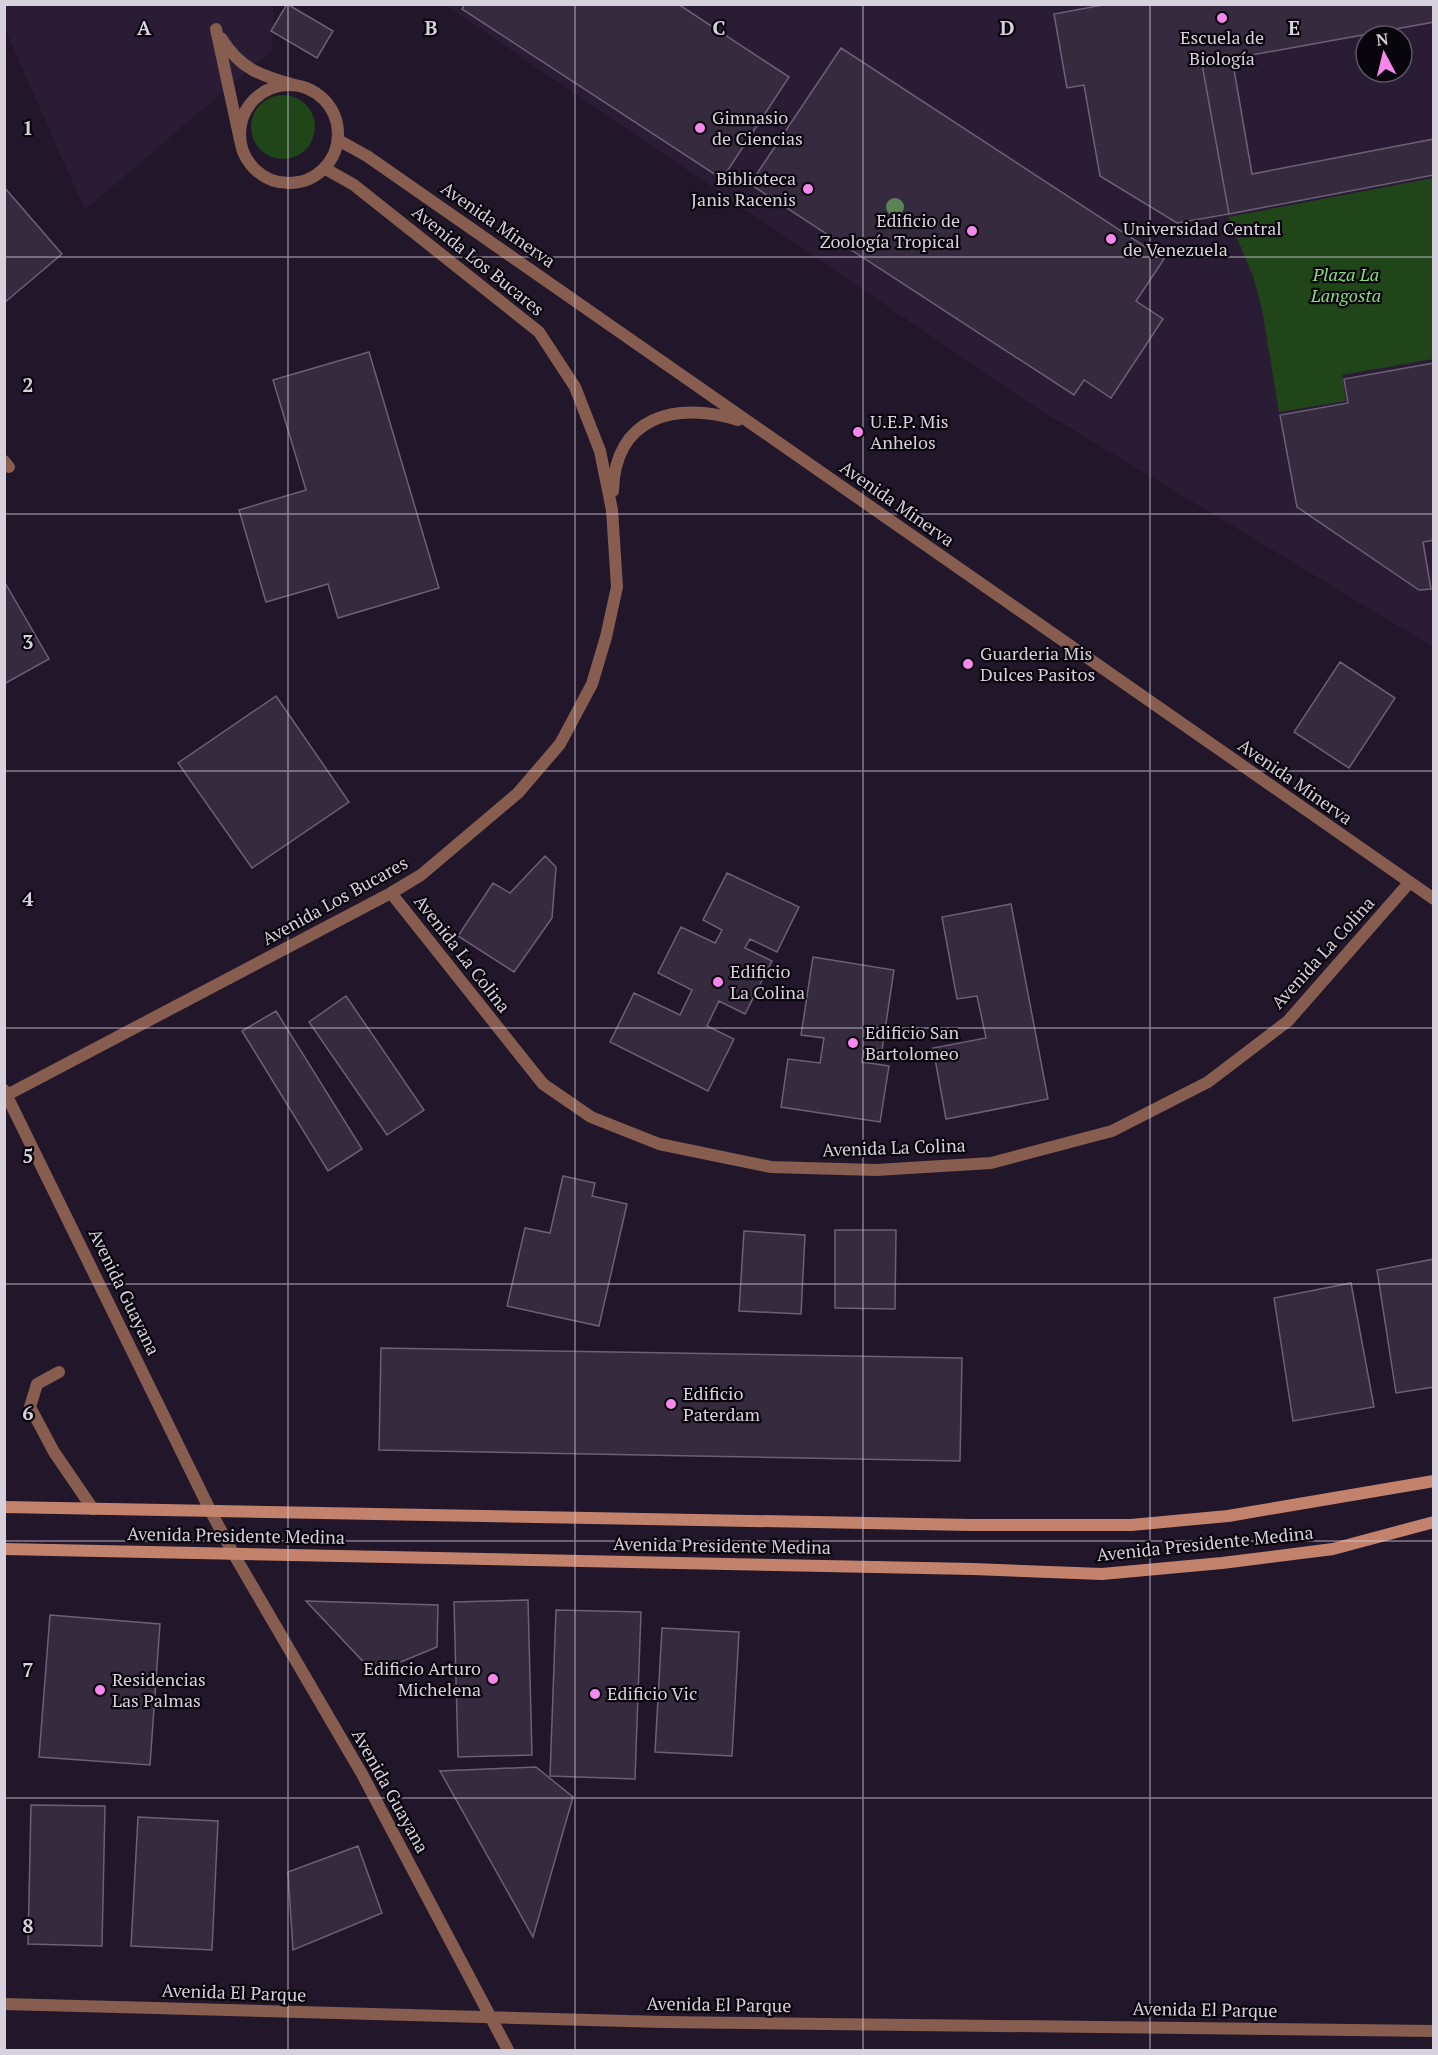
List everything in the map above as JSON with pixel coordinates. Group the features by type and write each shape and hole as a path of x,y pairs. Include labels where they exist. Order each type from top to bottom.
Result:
{"street":[{"path":"240,140 216,29 232,55 246,67 318,94 325,100 337,123 338,140 335,154 324,168 305,180 297,182 267,179 255,170 240,146 244,113 254,98 268,89 278,86 295,86"},
{"name":"Avenida Minerva","path":"338,140 367,156 1434,899"},
{"name":"Avenida Los Bucares","path":"324,168 354,185 539,332 575,387 600,451 612,510"},
{"name":"Avenida Los Bucares","path":"6,1092 391,893 421,875 518,793 560,744 592,684 617,587 612,510 613,478 619,456 629,437 647,423 664,415 684,412 724,416 751,424"},
{"name":"Avenida La Colina","path":"391,893 543,1084 591,1117 659,1144 771,1167 876,1170 991,1163 1112,1131 1208,1082 1288,1021 1409,883"},
{"name":"Avenida Guayana","path":"6,1092 233,1554 362,1774 508,2050"},
{"path":"59,1372 37,1384 30,1407 54,1452 93,1509"},
{"name":"Avenida Presidente Medina","path":"4,1508 210,1510 971,1526 1131,1525 1228,1516 1434,1481"},
{"name":"Avenida Presidente Medina","path":"4,1549 1102,1574 1222,1563 1333,1549 1434,1522"},
{"name":"Avenida El Parque","path":"4,2004 664,2022 1434,2031"}],"shaded area":[{"path":"4,5 273,5 272,50 85,210 5,29"},
{"name":"Universidad Central de Venezuela","path":"445,5 1433,5 1433,647 1034,406"}],"green space":[{"path":"277,95 289,95 306,104 313,115 315,127 313,139 306,150 289,159 277,159 265,154 256,145 251,133 251,121 256,109 265,100"},
{"name":"Plaza La Langosta","path":"1433,178 1433,359 1342,375 1346,401 1279,412 1262,309 1253,276 1228,217"}],"building":[{"path":"287,4 333,31 317,58 271,31"},
{"name":"Gimnasio de Ciencias","path":"465,4 678,4 789,77 722,179 462,9"},
{"path":"1108,4 1434,4 1434,22 1414,26 1354,24 1354,36 1202,64 1229,214 1177,223 1100,176 1084,85 1067,88 1054,14"},
{"name":"Edificio de Zoología Tropical","path":"841,48 1164,259 1136,301 1163,319 1111,398 1084,380 1074,395 750,184"},
{"path":"1232,58 1252,174 1434,139 1434,175 1229,214 1202,64"},
{"path":"4,187 62,254 4,303"},
{"path":"369,352 439,588 338,618 328,584 266,602 239,510 306,490 273,380"},
{"path":"1434,363 1434,540 1423,542 1431,589 1419,590 1297,507 1280,415 1348,403 1344,379"},
{"path":"4,581 49,659 4,684"},
{"path":"1340,662 1395,698 1349,768 1294,732"},
{"path":"276,696 349,802 252,868 178,763"},
{"path":"545,856 556,867 552,918 514,972 458,936 493,883 510,893"},
{"name":"Edificio La Colina","path":"727,873 799,907 777,952 750,939 745,948 772,961 745,1014 719,1001 707,1026 734,1039 708,1091 610,1042 634,993 680,1015 692,990 658,973 681,927 715,943 722,930 703,920"},
{"path":"1011,904 1048,1099 946,1119 933,1048 986,1038 977,996 957,999 942,917"},
{"name":"Edificio San Bartolomeo","path":"813,957 894,970 882,1050 864,1047 862,1062 889,1066 880,1122 781,1107 788,1059 820,1063 824,1038 801,1035"},
{"path":"346,996 424,1110 387,1135 309,1022"},
{"path":"276,1011 362,1149 328,1171 242,1031"},
{"path":"563,1176 595,1183 592,1196 627,1204 599,1326 507,1306 525,1228 550,1233"},
{"path":"835,1230 896,1230 895,1309 835,1308"},
{"path":"744,1231 805,1235 801,1314 739,1311"},
{"path":"1434,1259 1434,1387 1396,1393 1377,1270"},
{"path":"1351,1283 1374,1407 1293,1421 1274,1298"},
{"name":"Edificio Paterdam","path":"381,1348 962,1358 960,1461 379,1450"},
{"name":"Edificio Arturo Michelena","path":"528,1600 532,1755 458,1757 454,1602"},
{"path":"306,1601 438,1605 437,1647 374,1673"},
{"name":"Edificio Vic","path":"556,1610 641,1612 635,1779 550,1776"},
{"name":"Residencias Las Palmas","path":"50,1615 160,1624 150,1765 39,1757"},
{"path":"662,1628 739,1632 732,1756 655,1752"},
{"path":"536,1767 573,1797 533,1937 440,1771"},
{"path":"31,1805 105,1806 102,1946 28,1944"},
{"path":"138,1817 218,1821 212,1950 131,1946"},
{"path":"358,1846 382,1913 293,1950 288,1872"}],"place":[{"name":"Escuela de Biología","path":"1222,18"},
{"name":"Gimnasio de Ciencias","path":"700,128"},
{"name":"Biblioteca Janis Racenis","path":"808,189"},
{"name":"Edificio de Zoología Tropical","path":"972,231"},
{"name":"Universidad Central de Venezuela","path":"1111,239"},
{"name":"U.E.P. Mis Anhelos","path":"858,432"},
{"name":"Guarderia Mis Dulces Pasitos","path":"968,664"},
{"name":"Edificio La Colina","path":"718,982"},
{"name":"Edificio San Bartolomeo","path":"853,1043"},
{"name":"Edificio Paterdam","path":"671,1404"},
{"name":"Edificio Arturo Michelena","path":"493,1679"},
{"name":"Residencias Las Palmas","path":"100,1690"},
{"name":"Edificio Vic","path":"595,1694"}]}
